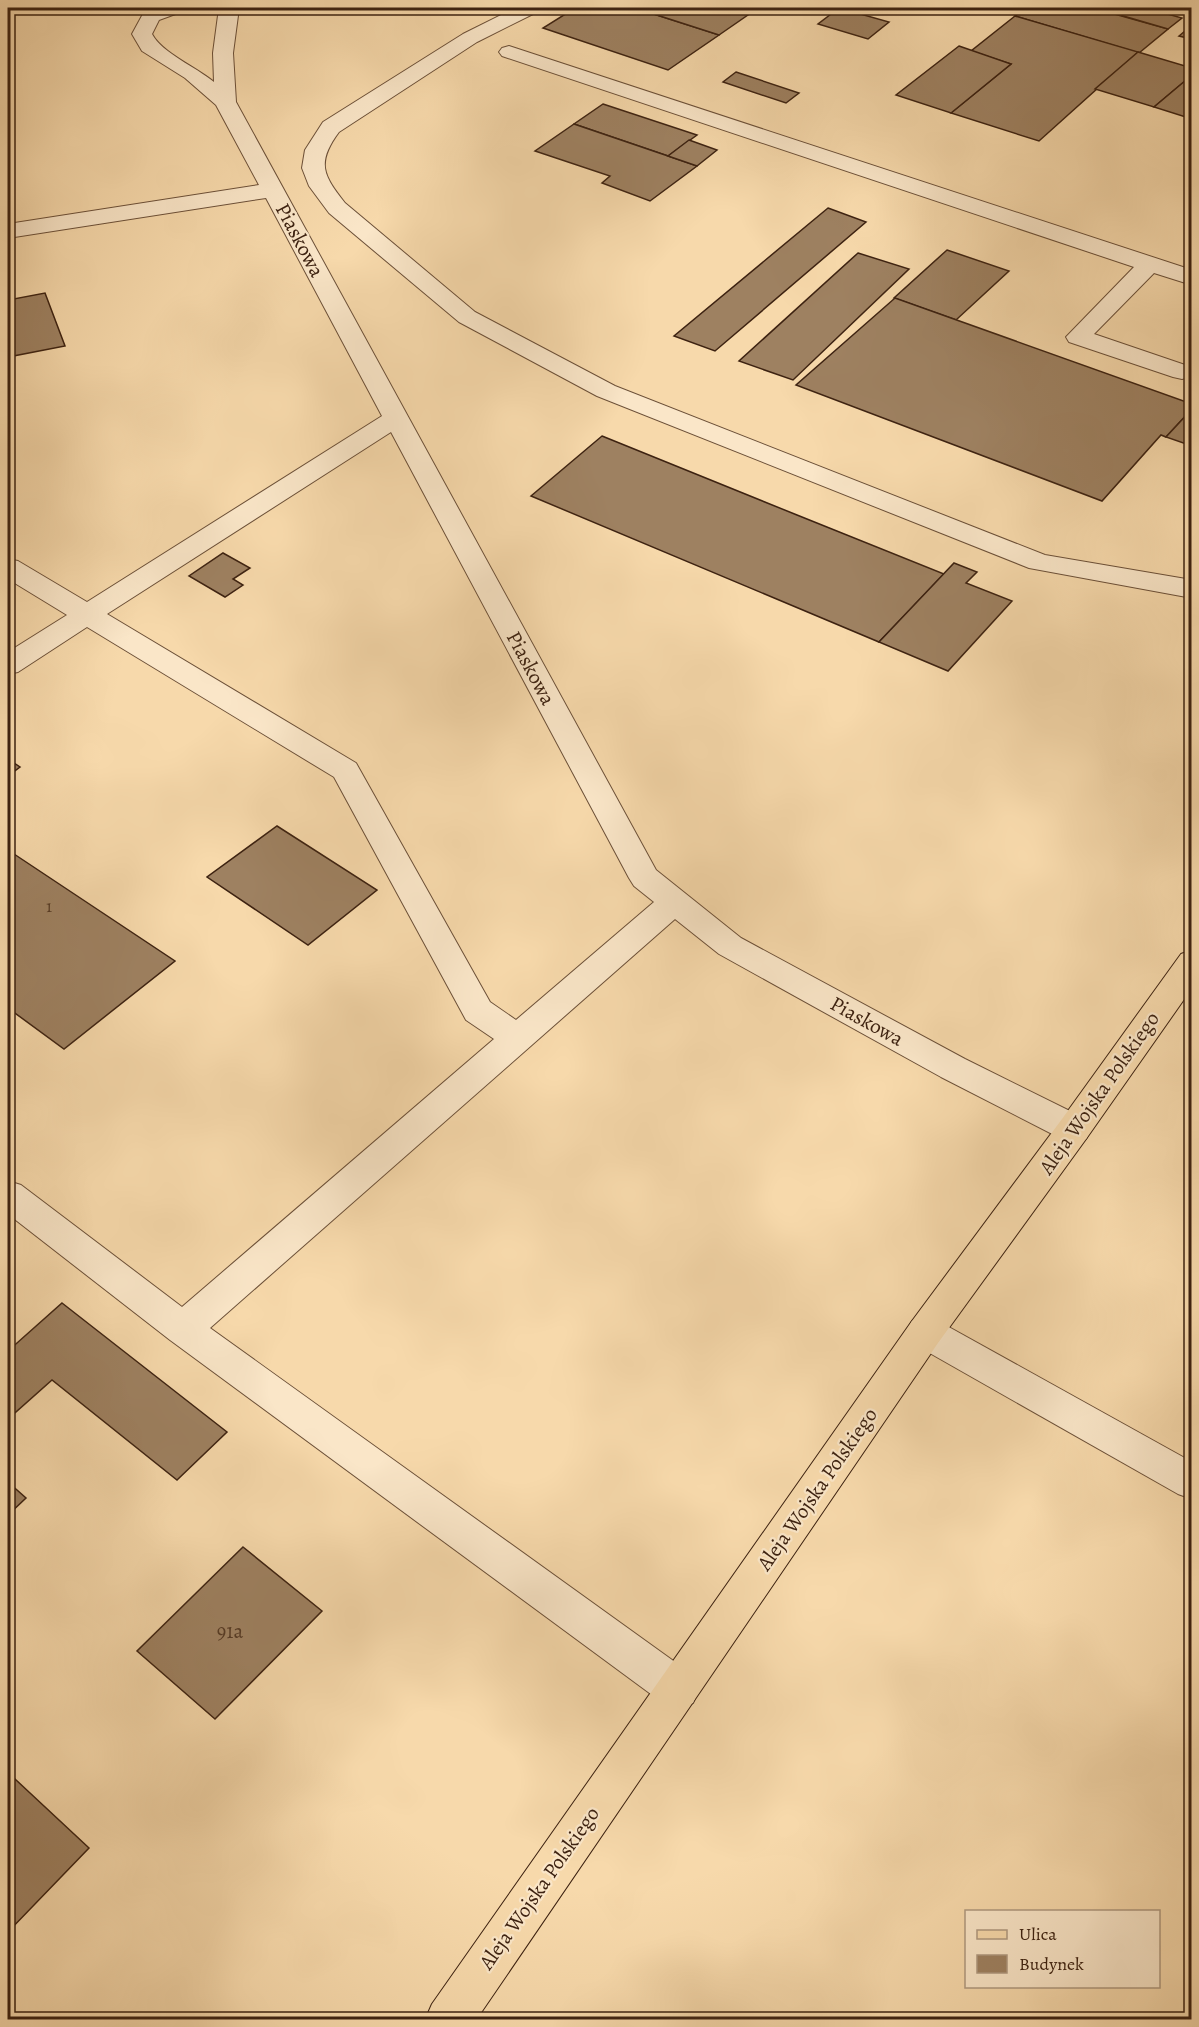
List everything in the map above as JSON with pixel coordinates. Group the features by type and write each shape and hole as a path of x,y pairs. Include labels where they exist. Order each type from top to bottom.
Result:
{"main road":[{"name":"Aleja Wojska Polskiego","path":"448,2019 925,1332 1074,1129 1191,962"}],"street":[{"path":"174,8 151,16 142,33 149,47 192,74 225,102"},
{"path":"530,8 470,38 331,127 314,147 311,164 324,190 338,208 467,317 606,391 1039,562 1191,589"},
{"name":"Piaskowa","path":"221,11 225,102 645,878 730,946 953,1068 1074,1129"},
{"path":"509,52 1191,278"},
{"path":"8,231 273,190"},
{"path":"1150,264 1078,336 1182,372"},
{"path":"8,665 396,418"},
{"path":"8,567 345,770 478,1011 517,1038"},
{"path":"183,1329 675,901"},
{"path":"8,1195 183,1329 678,1689"},
{"path":"925,1332 1191,1482"}],"building":[{"path":"575,8 635,8 719,35 668,70 543,28"},
{"path":"635,8 758,8 719,35"},
{"path":"839,8 889,22 868,39 818,24"},
{"path":"1027,8 1093,8 1168,29 1139,53 1015,16"},
{"path":"1096,8 1146,8 1182,18 1168,29"},
{"path":"1015,16 1138,52 1039,141 951,113 1011,64 971,51"},
{"path":"1192,25 1192,39 1179,36"},
{"path":"959,46 1011,64 951,113 896,95"},
{"path":"1138,52 1192,68 1192,75 1154,107 1095,89"},
{"path":"736,72 799,93 786,103 723,82"},
{"path":"1192,75 1192,119 1154,107"},
{"path":"603,104 697,135 668,156 574,124"},
{"path":"574,124 697,166 650,201 602,183 610,176 535,151"},
{"path":"689,140 717,150 697,166 668,156"},
{"path":"828,208 866,222 715,351 674,336"},
{"path":"947,250 1009,271 956,320 894,298"},
{"path":"858,253 909,269 793,380 739,361"},
{"path":"45,293 65,346 8,357 8,300"},
{"path":"895,298 1192,404 1192,409 1166,437 1161,435 1102,501 796,385"},
{"path":"1192,409 1192,446 1166,437"},
{"path":"602,436 944,574 879,642 531,496"},
{"path":"223,553 250,568 233,579 243,585 225,597 189,576"},
{"path":"954,563 977,572 966,583 1012,601 948,671 879,642"},
{"path":"8,759 20,767 8,776"},
{"path":"277,826 377,890 308,945 207,877"},
{"path":"8,850 175,961 64,1049 8,1008"},
{"path":"62,1303 227,1432 177,1480 52,1380 8,1419 8,1351"},
{"path":"8,1482 26,1498 8,1515"},
{"path":"243,1547 322,1611 215,1719 137,1651"},
{"path":"15,1779 89,1848 8,1932 8,1786"}]}
